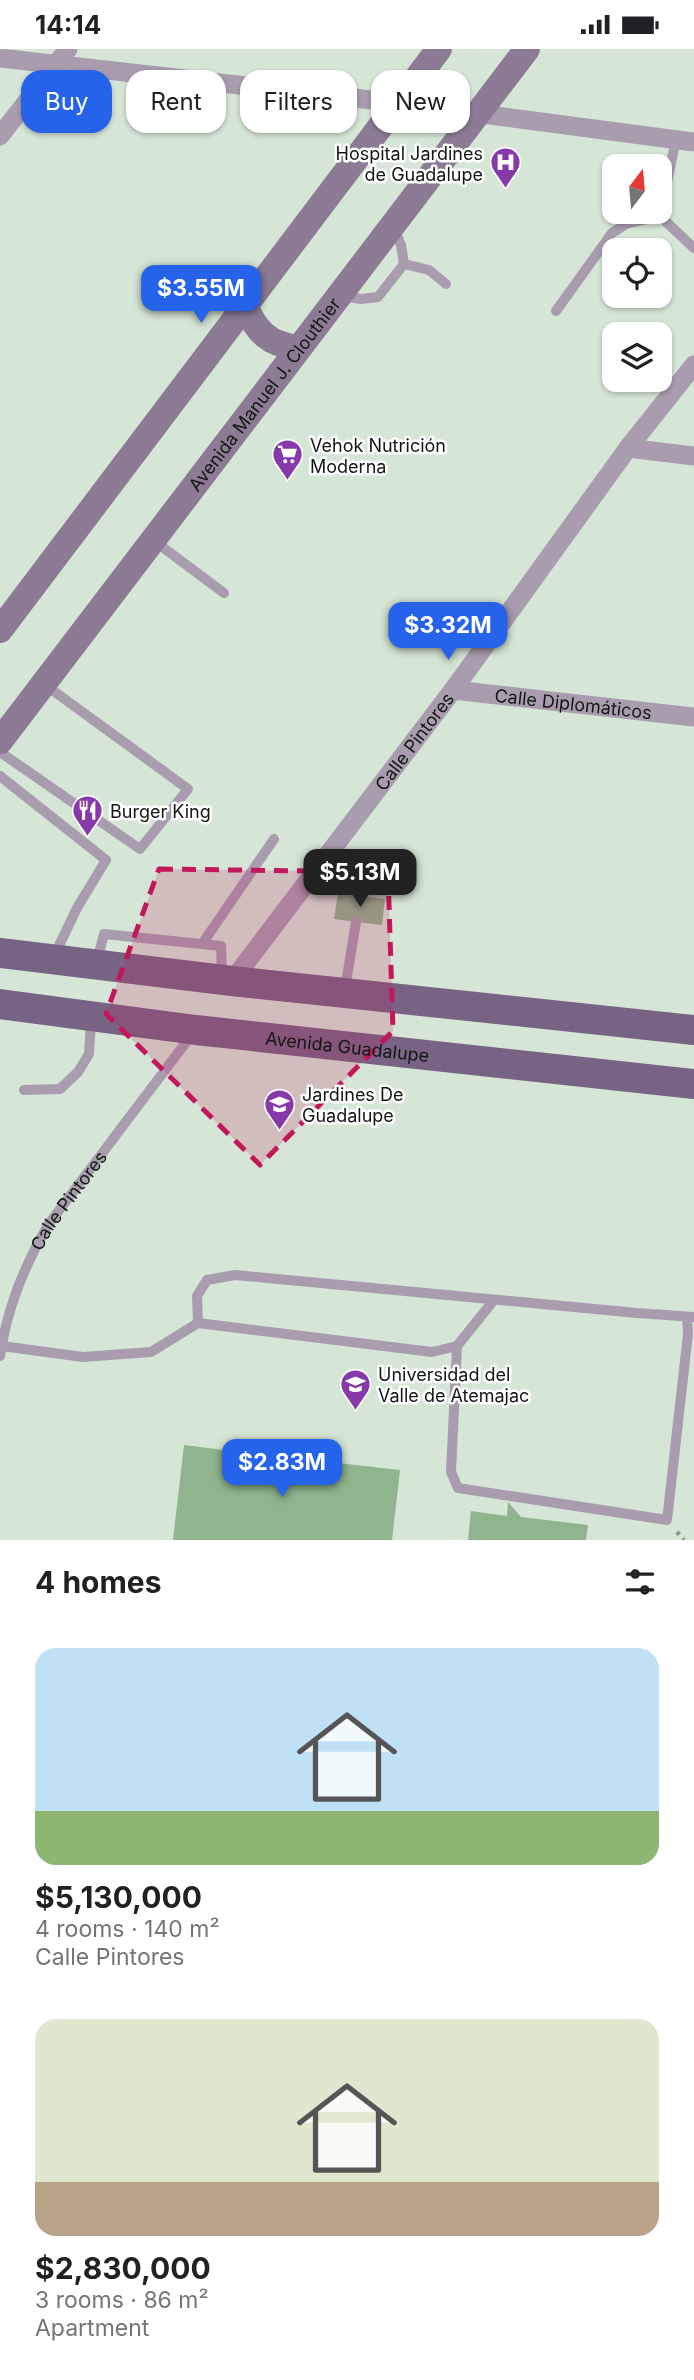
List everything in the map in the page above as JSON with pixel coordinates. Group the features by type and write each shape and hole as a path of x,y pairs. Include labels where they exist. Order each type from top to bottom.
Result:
{"main road":[{"path":"423,70 439,49"},
{"name":"Avenida Manuel J. Clouthier","path":"0,741 527,49"},
{"path":"0,630 375,133"},
{"path":"245,306 255,327 269,339 298,348"},
{"path":"0,953 694,1030"},
{"name":"Avenida Guadalupe","path":"0,1004 195,1030 694,1084"}],"street":[{"path":"0,137 62,57"},
{"path":"0,58 62,57 371,99"},
{"path":"470,113 685,140"},
{"name":"Calle Pintores","path":"227,980 314,873 453,690 628,448 694,365"},
{"path":"628,448 694,456"},
{"name":"Calle Diplomáticos","path":"453,690 694,717"}],"lane":[{"path":"672,180 685,140"},
{"path":"556,311 612,233 625,224"},
{"path":"668,224 694,248"},
{"path":"338,296 361,299 377,297 404,264 401,246 392,226"},
{"path":"404,264 429,269 446,284"},
{"path":"153,539 224,593"},
{"path":"0,752 140,849 188,789 43,684"},
{"path":"0,776 106,860 77,908 53,960"},
{"path":"202,944 274,839"},
{"path":"314,873 360,879 359,895"},
{"path":"345,993 356,922"},
{"path":"96,965 104,934 221,946 227,980"},
{"path":"24,1090 60,1089 78,1072 89,1054 91,1016"},
{"name":"Calle Pintores","path":"1,1351 12,1299 30,1255 47,1225 195,1030"},
{"path":"198,1323 197,1296 207,1280 235,1275 691,1317 667,1520 458,1488 451,1472 457,1346 494,1300"},
{"path":"1,1351 83,1357 152,1352 198,1323 432,1352 457,1346"}],"highlighted area":[{"path":"159,869 388,872 393,1031 260,1165 106,1014"}],"building":[{"path":"338,893 385,899 382,925 334,919"},
{"path":"184,1445 280,1457 278,1471 301,1473 303,1459 400,1470 392,1540 173,1540"},
{"path":"508,1502 521,1517 588,1525 586,1540 468,1540 471,1511 507,1516"}],"place":[{"name":"Hospital Jardines de Guadalupe","path":"506,190"},
{"name":"Vehok Nutrición Moderna","path":"287,482"},
{"name":"Burger King","path":"87,838"},
{"name":"Jardines De Guadalupe","path":"279,1131"},
{"name":"Universidad del Valle de Atemajac","path":"355,1411"}]}
